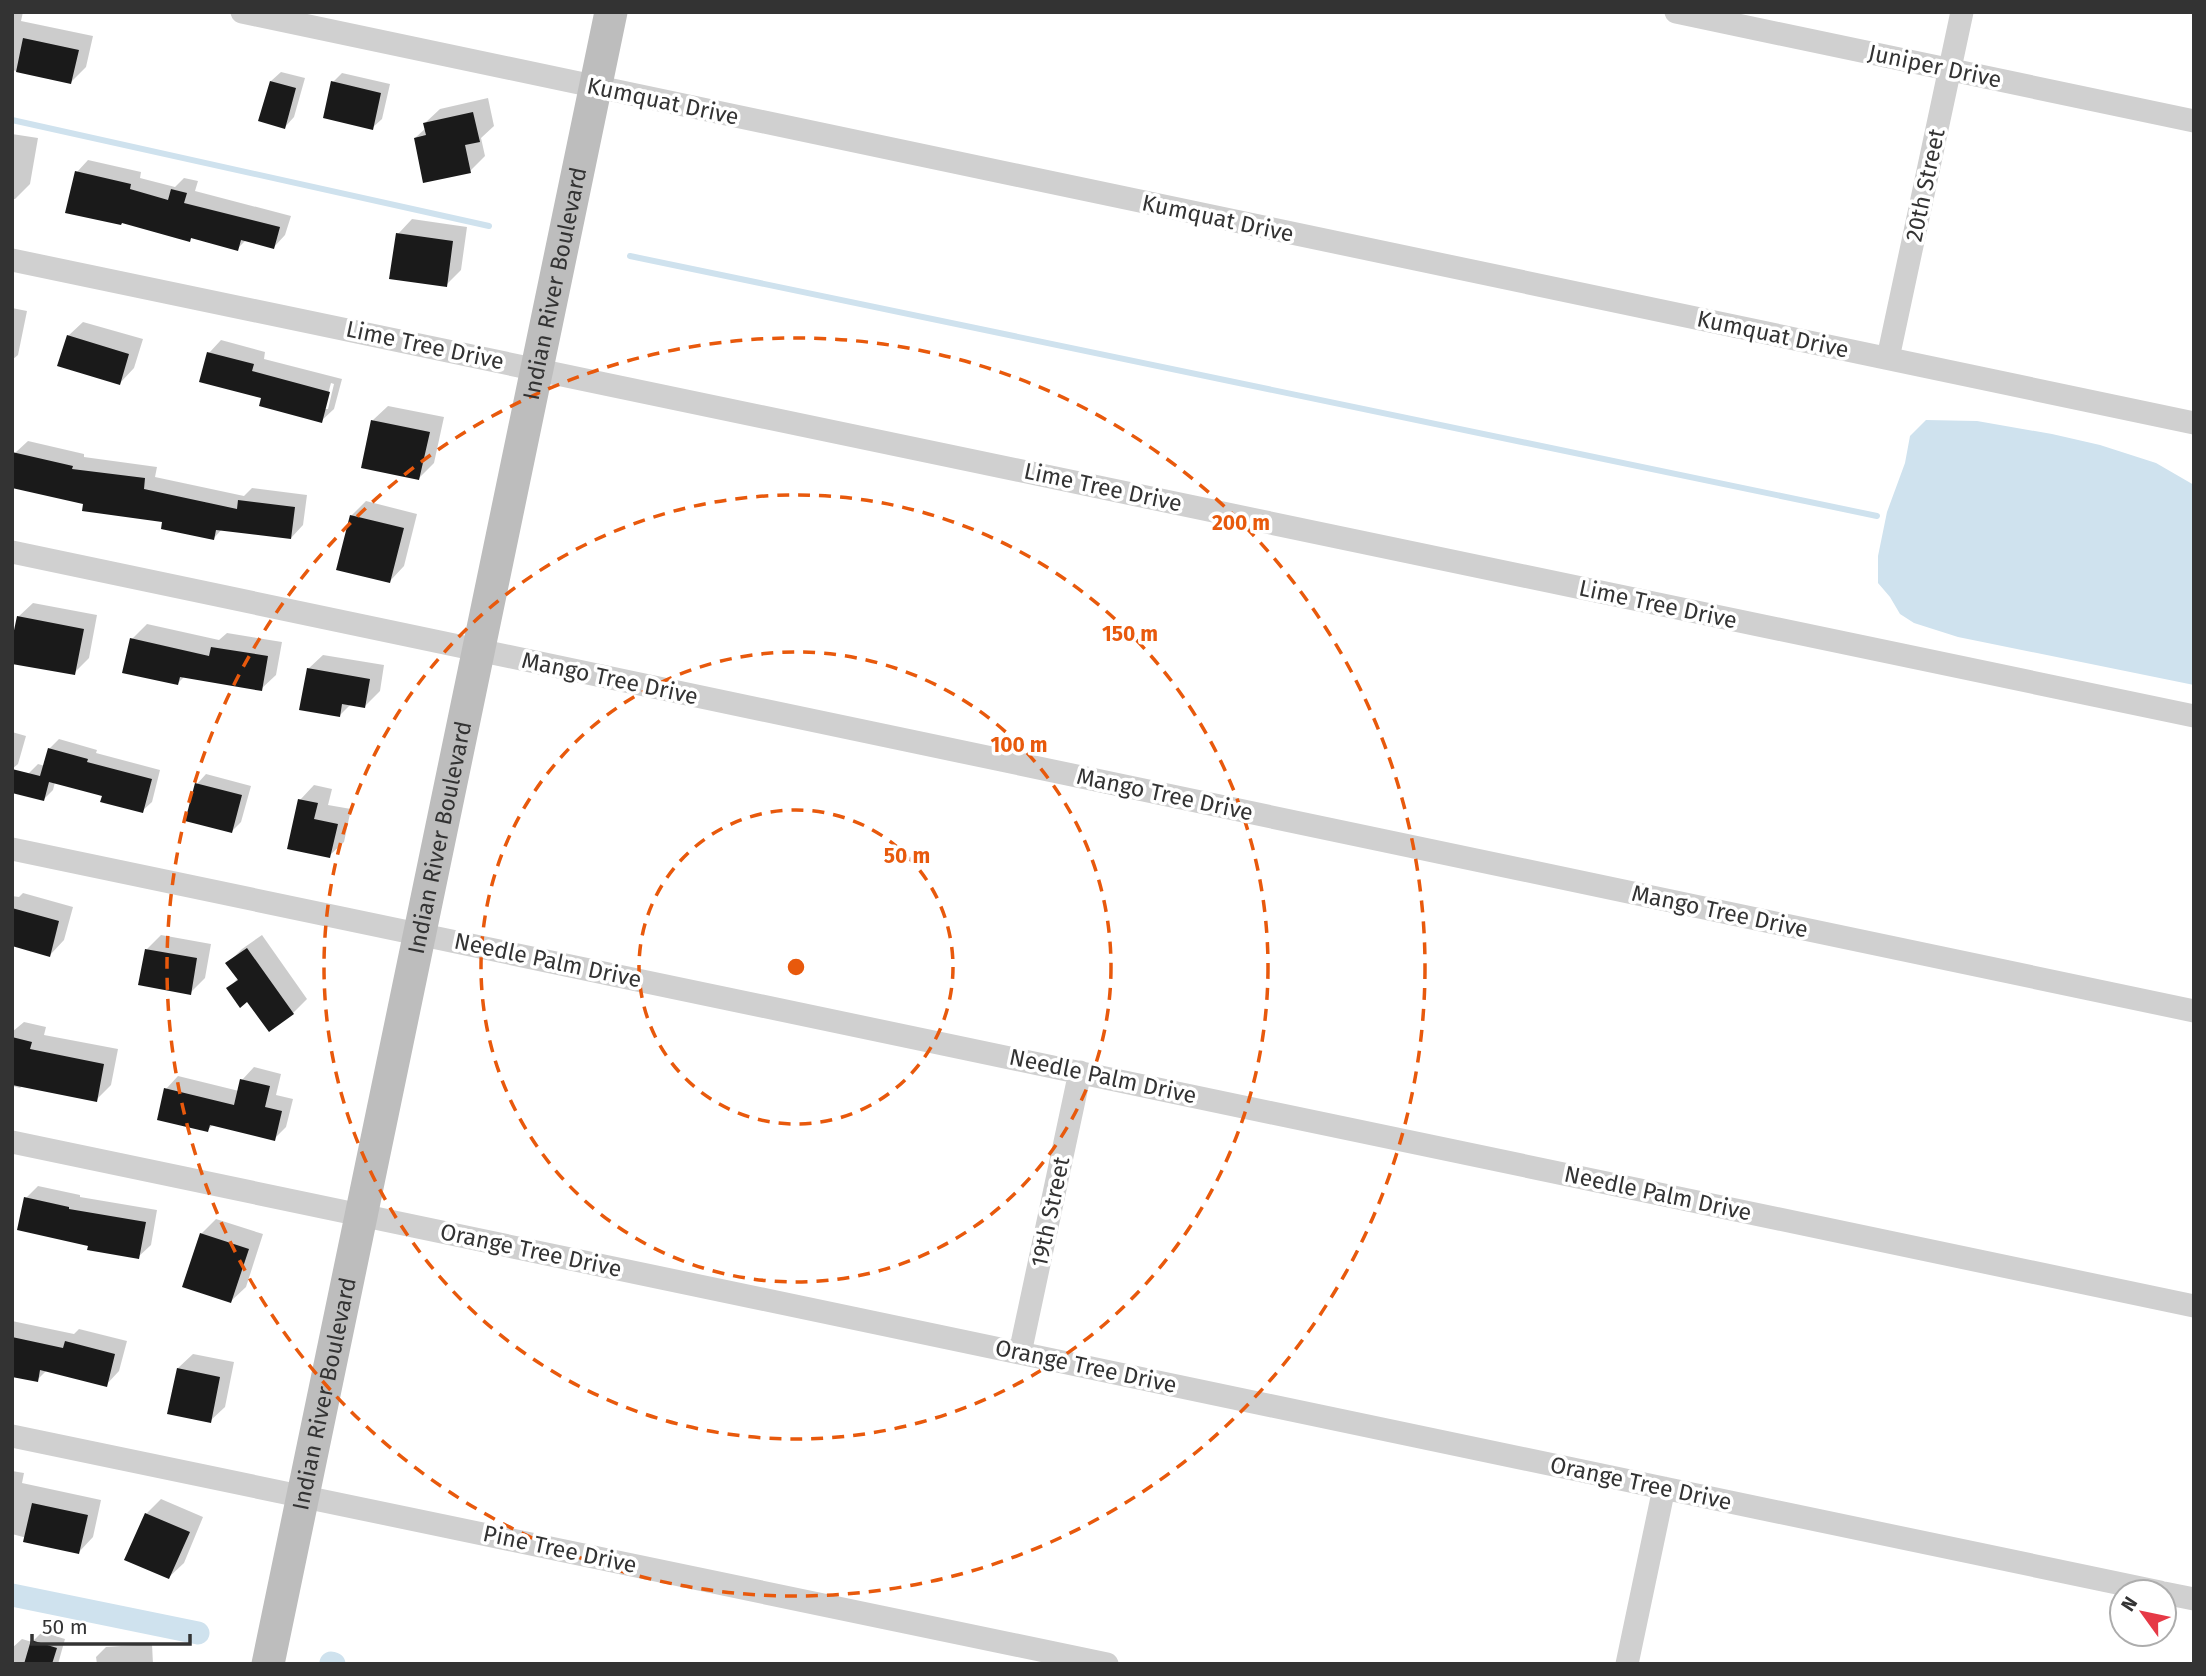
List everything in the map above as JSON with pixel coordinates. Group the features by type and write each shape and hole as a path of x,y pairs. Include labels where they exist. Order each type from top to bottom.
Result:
{"main road":[{"name":"Indian River Boulevard","path":"268,1664 611,12"}],"street":[{"name":"Kumquat Drive","path":"242,12 2194,423"},
{"name":"Juniper Drive","path":"1675,12 2194,121"},
{"name":"20th Street","path":"1888,358 1962,12"},
{"name":"Lime Tree Drive","path":"12,260 2194,716"},
{"name":"Mango Tree Drive","path":"12,552 2194,1011"},
{"name":"Needle Palm Drive","path":"12,849 2194,1306"},
{"name":"19th Street","path":"1020,1353 1080,1072"},
{"name":"Orange Tree Drive","path":"12,1142 2108,1581"},
{"name":"Pine Tree Drive","path":"12,1436 1107,1664"},
{"path":"1627,1664 1664,1488"}],"water":[{"path":"1926,420 1977,421 2100,445 2156,463 2194,485 2194,685 1958,637 1914,623 1900,614 1878,583 1878,556 1887,512 1905,463 1910,436"}],"building":[{"path":"23,38 79,50 71,84 16,72"},
{"path":"270,81 296,88 285,129 258,121"},
{"path":"331,81 381,93 373,130 323,118"},
{"path":"473,112 480,142 465,145 471,173 423,183 414,138 426,135 423,123"},
{"path":"75,171 131,184 130,189 168,200 171,189 187,193 184,203 280,227 274,249 241,240 238,251 191,238 190,242 122,223 121,225 65,213"},
{"path":"396,233 453,241 447,287 389,279"},
{"path":"67,335 129,354 120,385 57,366"},
{"path":"207,352 254,364 252,371 330,392 322,423 259,406 261,398 199,382"},
{"path":"371,420 430,432 419,480 361,468"},
{"path":"12,452 73,466 72,469 145,478 144,489 237,509 238,500 295,507 291,539 216,530 214,540 161,529 162,522 82,511 83,504 12,488"},
{"path":"350,515 404,528 390,583 336,570"},
{"path":"17,616 84,629 75,675 12,664 12,640"},
{"path":"130,638 209,656 211,647 268,656 262,691 180,677 178,685 122,673"},
{"path":"307,668 370,679 365,708 342,704 340,717 299,710"},
{"path":"48,748 88,759 87,762 152,779 143,813 100,802 102,796 49,782 44,801 12,793 12,769 40,776"},
{"path":"195,783 242,795 232,833 185,821"},
{"path":"298,799 318,803 314,819 338,824 330,858 287,849"},
{"path":"12,908 59,921 50,957 12,946"},
{"path":"247,948 294,1014 269,1032 247,1002 240,1008 226,988 238,980 225,963"},
{"path":"145,949 197,958 191,995 138,985"},
{"path":"12,1037 32,1042 30,1049 104,1064 97,1102 12,1085"},
{"path":"240,1079 270,1086 265,1107 282,1111 275,1141 210,1125 208,1132 157,1120 164,1088 234,1105"},
{"path":"24,1197 69,1209 146,1222 139,1259 87,1250 88,1246 17,1230"},
{"path":"200,1233 249,1249 231,1303 182,1287"},
{"path":"12,1337 63,1348 65,1341 115,1354 107,1387 40,1370 38,1382 12,1377"},
{"path":"177,1368 220,1377 211,1423 167,1414"},
{"path":"32,1503 88,1515 79,1554 23,1542"},
{"path":"145,1513 190,1532 169,1579 124,1560"},
{"path":"31,1640 57,1648 52,1664 24,1664"}],"waterway":[{"path":"12,120 489,226"},
{"path":"630,256 1877,516"},
{"path":"12,1595 198,1633"}]}
